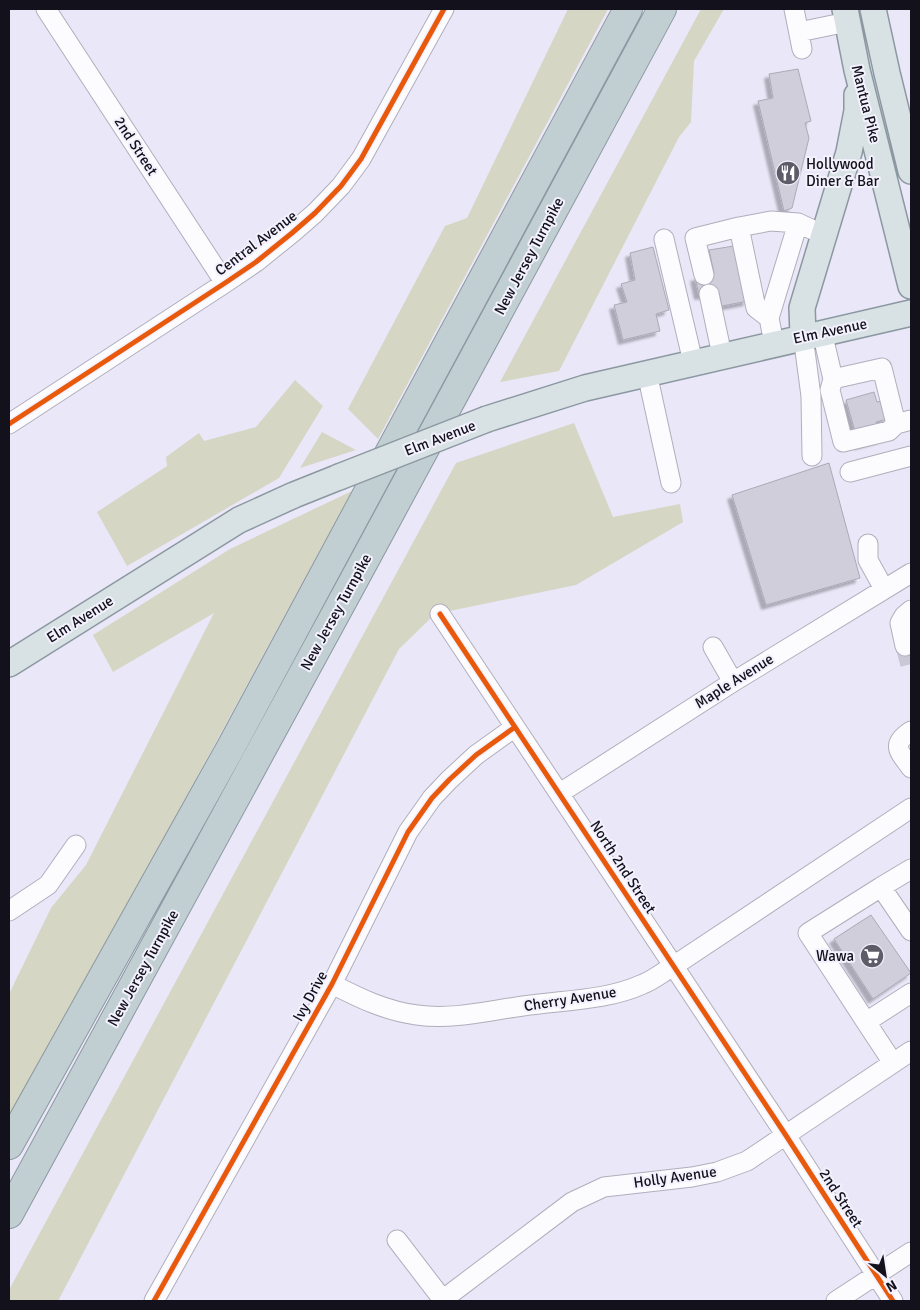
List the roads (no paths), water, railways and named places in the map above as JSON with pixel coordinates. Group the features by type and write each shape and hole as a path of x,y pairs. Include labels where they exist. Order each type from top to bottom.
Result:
{"highway":[{"name":"New Jersey Turnpike","path":"9,1145 231,747 628,9"},
{"name":"New Jersey Turnpike","path":"9,1214 662,9"}],"main road":[{"name":"Mantua Pike","path":"873,9 911,171"},
{"name":"Mantua Pike","path":"846,16 857,70 911,286"},
{"path":"813,334 802,308 849,152 857,111 857,70"},
{"name":"Elm Avenue","path":"9,664 239,520 338,477 488,419 558,395 722,355 911,313"}],"street":[{"name":"2nd Street","path":"46,9 225,283"},
{"name":"Central Avenue","path":"9,424 256,262 315,213 341,186 361,159 444,9"},
{"path":"797,10 801,40 846,16"},
{"path":"704,275 695,238 771,221 798,224 824,235"},
{"path":"774,343 769,318 798,224"},
{"path":"740,228 756,308 769,318"},
{"path":"664,240 693,362"},
{"path":"708,294 722,355"},
{"path":"813,334 833,379 830,390 843,442 890,431 904,422 882,368 833,379"},
{"path":"812,456 813,334"},
{"path":"647,373 671,483"},
{"path":"850,472 911,456"},
{"path":"868,544 868,560 884,589"},
{"name":"Maple Avenue","path":"560,793 733,682 911,573"},
{"path":"906,646 900,623 911,610"},
{"name":"North 2nd Street","path":"440,614 784,1134"},
{"path":"713,647 733,682"},
{"name":"Ivy Drive","path":"154,1301 332,984 408,832 449,780 476,755 515,727"},
{"path":"911,732 899,740 898,745 898,750 911,768"},
{"name":"Cherry Avenue","path":"332,984 384,1008 417,1015 452,1017 608,995 643,984 672,967 911,808"},
{"path":"9,911 48,885 76,845"},
{"path":"893,1063 808,933 911,868"},
{"path":"881,887 911,932"},
{"path":"866,1022 911,993"},
{"name":"Holly Avenue","path":"442,1301 572,1202 604,1187 692,1177 717,1172 747,1161 784,1134 911,1051"},
{"name":"2nd Street","path":"784,1134 893,1301"},
{"path":"398,1240 442,1301"},
{"path":"836,1301 911,1252"}],"tunnel":[{"path":"905,646 911,669"}],"place":[{"name":"Hollywood Diner & Bar","path":"788,173"},
{"name":"Wawa","path":"872,956"}]}
